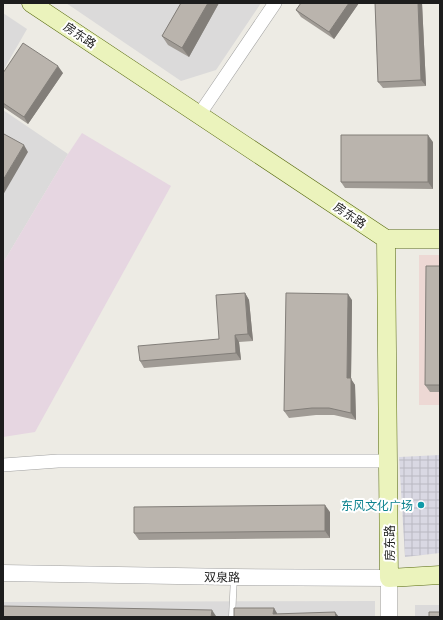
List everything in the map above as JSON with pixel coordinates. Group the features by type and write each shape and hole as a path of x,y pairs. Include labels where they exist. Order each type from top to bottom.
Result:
{"main road":[{"name":"房东路","path":"31,3 386,239 389,578"},
{"path":"386,239 440,239"},
{"name":"双泉路","path":"389,578 439,576"}],"street":[{"path":"200,115 275,3"},
{"path":"3,465 58,461 388,461"},
{"name":"双泉路","path":"3,573 389,578"},
{"path":"389,578 389,617"}],"lane":[{"path":"232,617 234,577"}],"shaded area":[{"path":"66,3 261,3 216,70 181,81"},
{"path":"3,13 27,29 3,71"},
{"path":"3,110 68,154 3,263"},
{"path":"82,133 171,186 35,432 3,437 3,263"},
{"path":"419,255 440,255 440,405 419,405"},
{"name":"东风文化广场","path":"440,455 440,553 405,557 399,457"},
{"path":"375,601 375,617 3,617 3,602"},
{"path":"415,605 440,605 440,617 415,617"}],"building":[{"path":"181,3 208,3 182,48 162,36"},
{"path":"301,3 349,3 329,32 296,10"},
{"path":"375,3 418,3 421,80 378,82"},
{"path":"23,43 58,66 24,117 3,103 3,73"},
{"path":"4,134 24,145 3,180 3,136"},
{"path":"341,135 428,135 428,182 341,182"},
{"path":"426,266 440,266 440,385 425,385"},
{"path":"245,293 248,334 235,335 236,353 140,361 138,346 219,339 216,295"},
{"path":"286,293 348,294 347,378 351,378 351,413 329,408 284,411"},
{"path":"325,505 325,531 134,533 134,507"},
{"path":"3,606 212,610 211,617 3,617"},
{"path":"234,608 274,608 273,614 335,612 336,617 234,617"},
{"path":"429,612 440,612 440,617 429,617"}],"place":[{"name":"东风文化广场","path":"421,505"}]}
